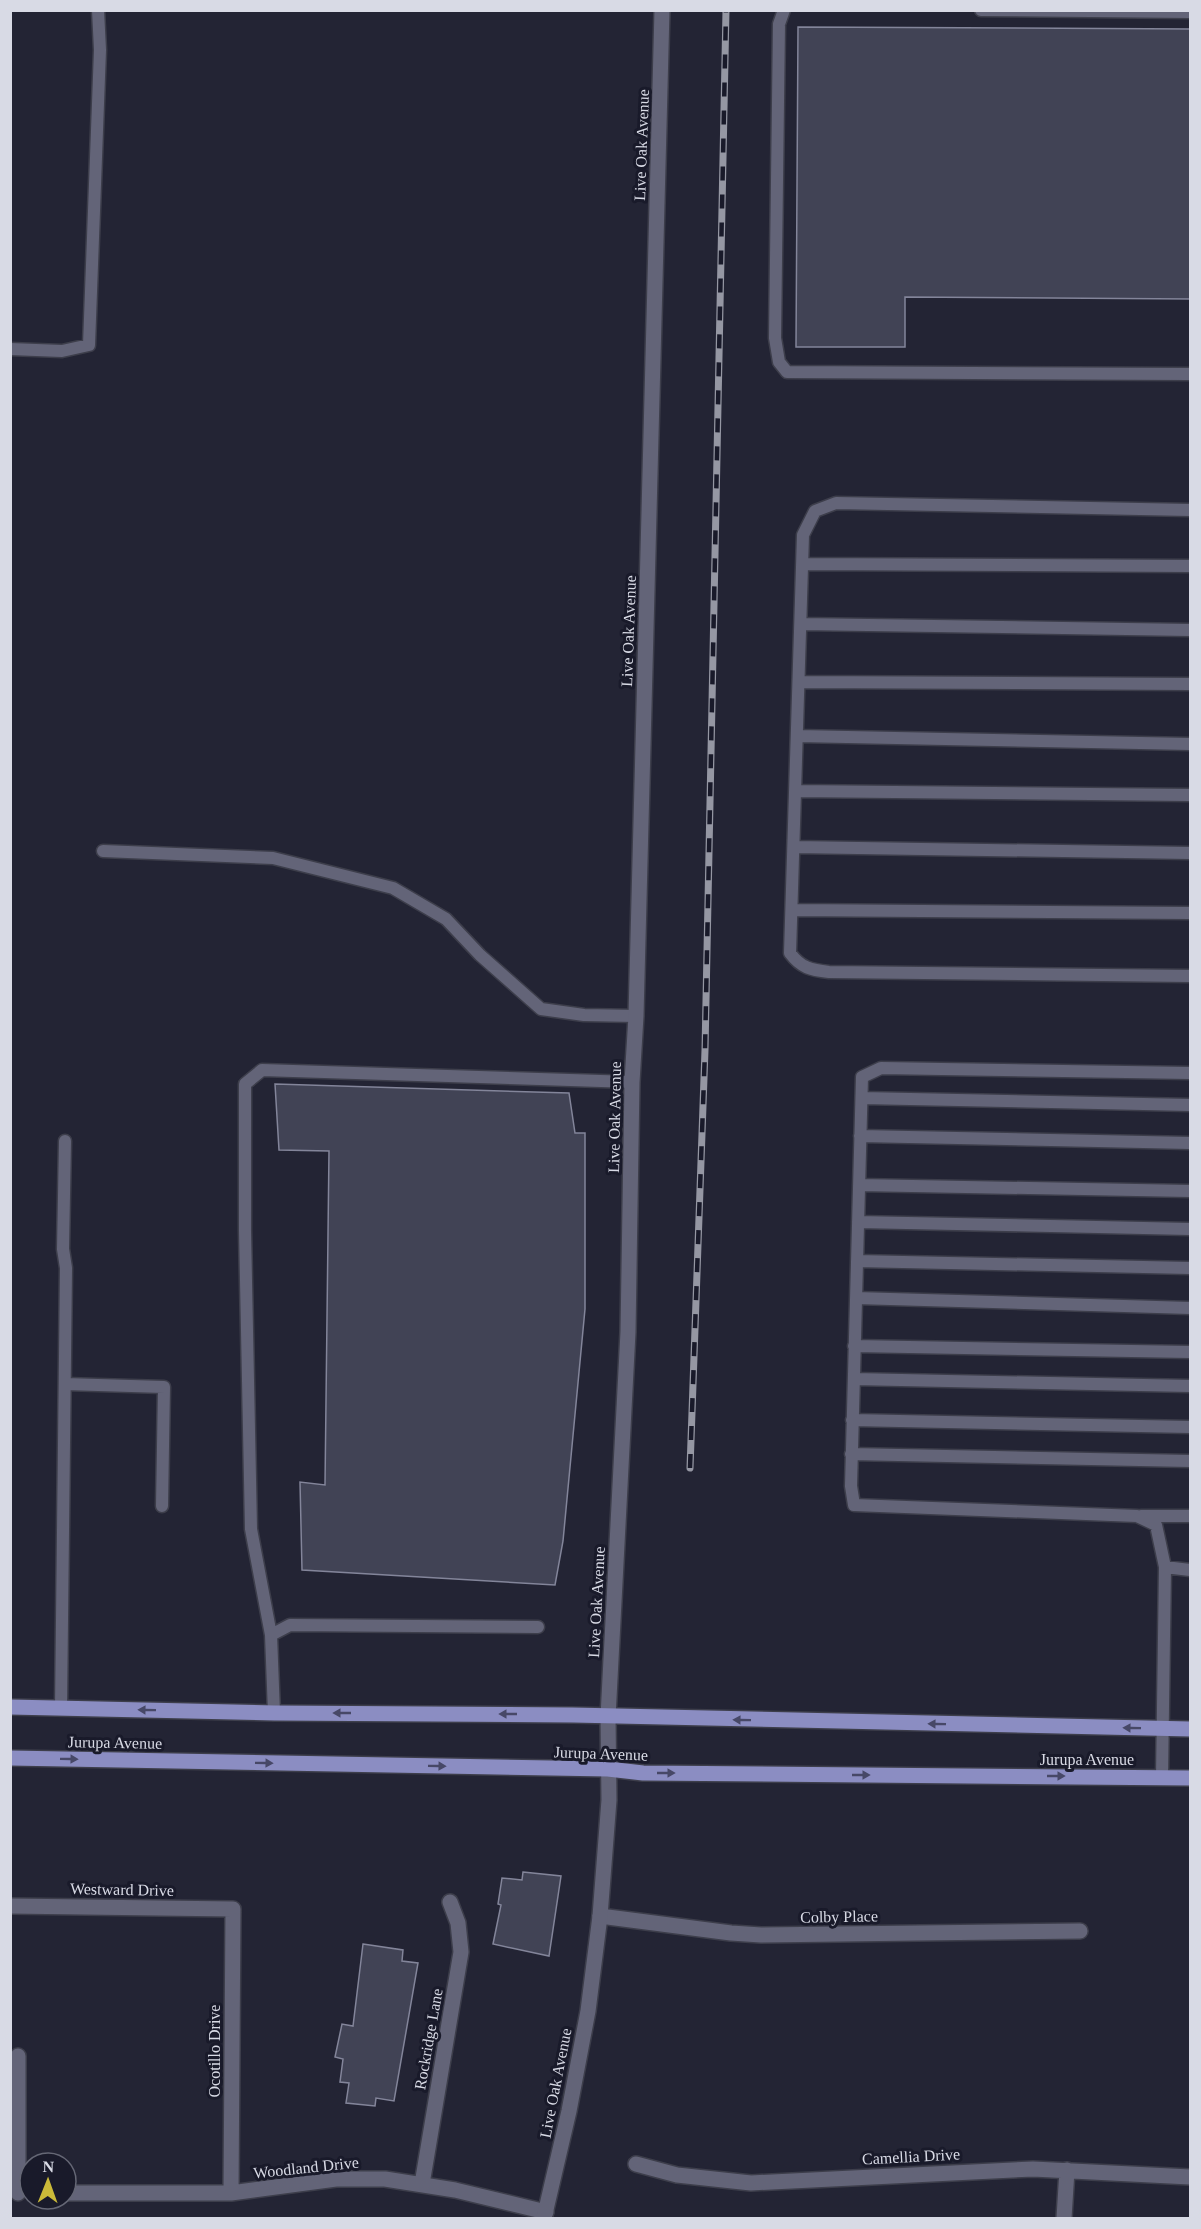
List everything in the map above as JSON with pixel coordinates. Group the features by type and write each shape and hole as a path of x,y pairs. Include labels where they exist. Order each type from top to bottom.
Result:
{"main road":[{"name":"Jurupa Avenue","path":"10,1707 274,1713 566,1715 1191,1729"},
{"name":"Jurupa Avenue","path":"10,1758 608,1769 644,1773 1191,1778"}],"street":[{"name":"Live Oak Avenue","path":"545,2215 569,2111 588,2011 600,1916 609,1800 608,1717 628,1332 632,1082 636,1016 662,10"},
{"name":"Rockridge Lane","path":"422,2184 461,1952 458,1923 450,1902"},
{"name":"Westward Drive","path":"10,1905 232,1909"},
{"name":"Ocotillo Drive","path":"231,2193 232,1909"},
{"name":"Colby Place","path":"600,1916 761,1935 1080,1931"},
{"path":"18,2056 19,2151"},
{"name":"Camellia Drive","path":"636,2164 677,2175 752,2182 1000,2170 1067,2170 1191,2177"},
{"path":"1064,2218 1067,2170"},
{"name":"Woodland Drive","path":"78,2193 231,2193 336,2180 385,2179 422,2184 545,2215"}],"lane":[{"path":"10,349 62,351 89,345 100,50 98,10"},
{"path":"784,10 779,24 775,338 779,362 787,372 1191,374"},
{"path":"981,10 1191,12"},
{"path":"1191,510 836,503 815,511 803,535 790,953 797,963 810,970 1191,976"},
{"path":"802,564 1191,567"},
{"path":"801,624 1191,630"},
{"path":"799,682 1191,684"},
{"path":"798,736 1191,744"},
{"path":"796,790 1191,795"},
{"path":"794,847 1191,853"},
{"path":"103,852 273,858 393,888 446,919 480,955 541,1009 584,1016 636,1016"},
{"path":"793,910 1191,913"},
{"path":"1191,1073 881,1068 862,1077 851,1486 854,1505 1191,1516"},
{"path":"274,1713 271,1635 251,1529 245,1231 245,1084 262,1070 632,1082"},
{"path":"861,1098 1191,1105"},
{"path":"860,1136 1191,1143"},
{"path":"61,1708 66,1268 63,1249 65,1141"},
{"path":"859,1185 1191,1191"},
{"path":"858,1222 1191,1229"},
{"path":"857,1261 1191,1268"},
{"path":"856,1298 1191,1308"},
{"path":"855,1346 1191,1352"},
{"path":"854,1379 1191,1386"},
{"path":"65,1384 164,1387 162,1506"},
{"path":"852,1420 1191,1427"},
{"path":"852,1454 1191,1461"},
{"path":"1137,1516 1156,1525 1164,1567 1162,1777"},
{"path":"1164,1567 1191,1570"},
{"path":"271,1635 290,1625 538,1627"}],"building":[{"path":"798,27 1191,29 1191,299 905,297 905,347 796,347"},
{"path":"275,1084 569,1093 575,1133 585,1133 585,1309 563,1541 555,1585 302,1570 300,1482 325,1485 329,1151 279,1150"},
{"path":"523,1872 561,1876 549,1956 493,1944 501,1905 498,1904 502,1878 522,1880"},
{"path":"363,1944 403,1950 402,1961 418,1963 394,2101 376,2098 375,2106 346,2103 349,2083 340,2082 343,2059 335,2057 342,2024 353,2026"}],"railway":[{"path":"690,1468 705,1050 726,10"}]}
